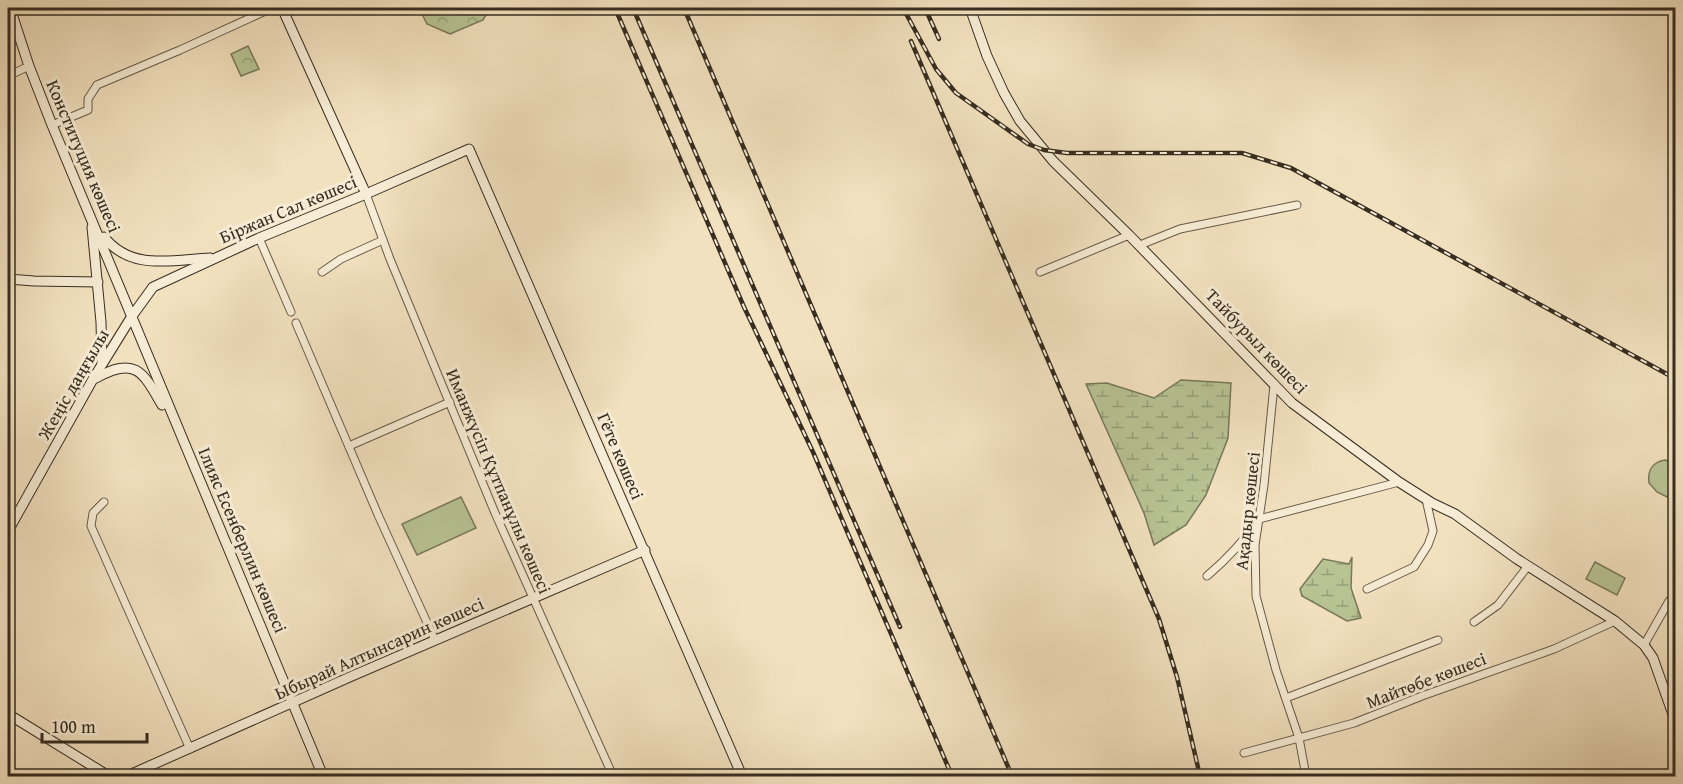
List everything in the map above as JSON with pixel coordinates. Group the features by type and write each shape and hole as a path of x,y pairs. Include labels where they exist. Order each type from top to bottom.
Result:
{"main road":[{"name":"Конституция көшесі","path":"10,8 29,66 132,316"},
{"path":"282,8 366,195"},
{"name":"Тайбурыл көшесі","path":"970,8 987,56 1020,121 1053,161 1140,245 1292,403 1399,482 1455,514 1528,566 1615,621 1644,645"},
{"name":"Біржан Сал көшесі","path":"132,316 153,287 259,238 366,195 469,149"},
{"name":"Гёте көшесі","path":"469,149 742,777"},
{"path":"91,215 98,282 102,364"},
{"path":"96,228 114,250 135,260 216,258"},
{"path":"8,279 98,282"},
{"name":"Жеңіс даңғылы","path":"8,531 93,379 132,316"},
{"name":"Ілияс Есенберлин көшесі","path":"132,316 323,777"},
{"path":"93,379 124,367 146,376 177,427"},
{"name":"Ыбырай Алтынсарин көшесі","path":"127,777 435,640 645,550"},
{"path":"1644,645 1653,658 1676,723"},
{"path":"8,714 113,777"}],"street":[{"path":"52,124 88,110 88,99 97,85 272,8"},
{"path":"8,76 29,66"},
{"name":"Иманжүсіп Құтпанұлы көшесі","path":"366,195 532,598 613,777"},
{"path":"1140,245 1180,229 1297,205"},
{"path":"1040,272 1130,235"},
{"path":"259,238 291,312"},
{"path":"322,272 341,260 383,240"},
{"path":"296,323 435,640"},
{"name":"Ақадыр көшесі","path":"1274,385 1264,485 1255,544 1256,596 1276,670 1299,738 1306,777"},
{"path":"349,446 450,402"},
{"path":"1206,576 1232,554 1247,537 1258,519 1399,482"},
{"path":"1367,589 1414,567 1428,545 1433,531 1426,499"},
{"path":"104,502 93,513 91,526 190,749"},
{"path":"1474,622 1497,605 1528,566"},
{"path":"1644,645 1669,601 1676,596"},
{"name":"Майтөбе көшесі","path":"1244,753 1353,723 1554,649 1615,621"},
{"path":"1286,698 1438,640"}],"green space":[{"path":"419,8 490,8 483,20 450,34 427,24"},
{"path":"248,46 259,69 241,76 231,54"},
{"path":"1181,380 1231,383 1228,438 1206,495 1186,525 1154,545 1144,513 1086,384 1107,383 1154,398"},
{"path":"1665,460 1675,464 1675,501 1657,492 1649,483 1652,467"},
{"path":"461,497 476,528 417,555 402,524"},
{"path":"1352,557 1351,588 1361,618 1347,621 1302,596 1300,589 1323,559 1349,564"},
{"path":"1595,562 1625,578 1617,595 1586,579"}],"railway":[{"path":"615,8 744,307 813,452 952,776"},
{"path":"633,8 900,627"},
{"path":"684,8 1012,776"},
{"path":"903,8 936,69 956,93 1028,144 1044,150 1067,153 1242,153 1291,168 1676,379"},
{"path":"925,8 939,39"},
{"path":"911,41 1159,619 1177,677 1200,776"}]}
